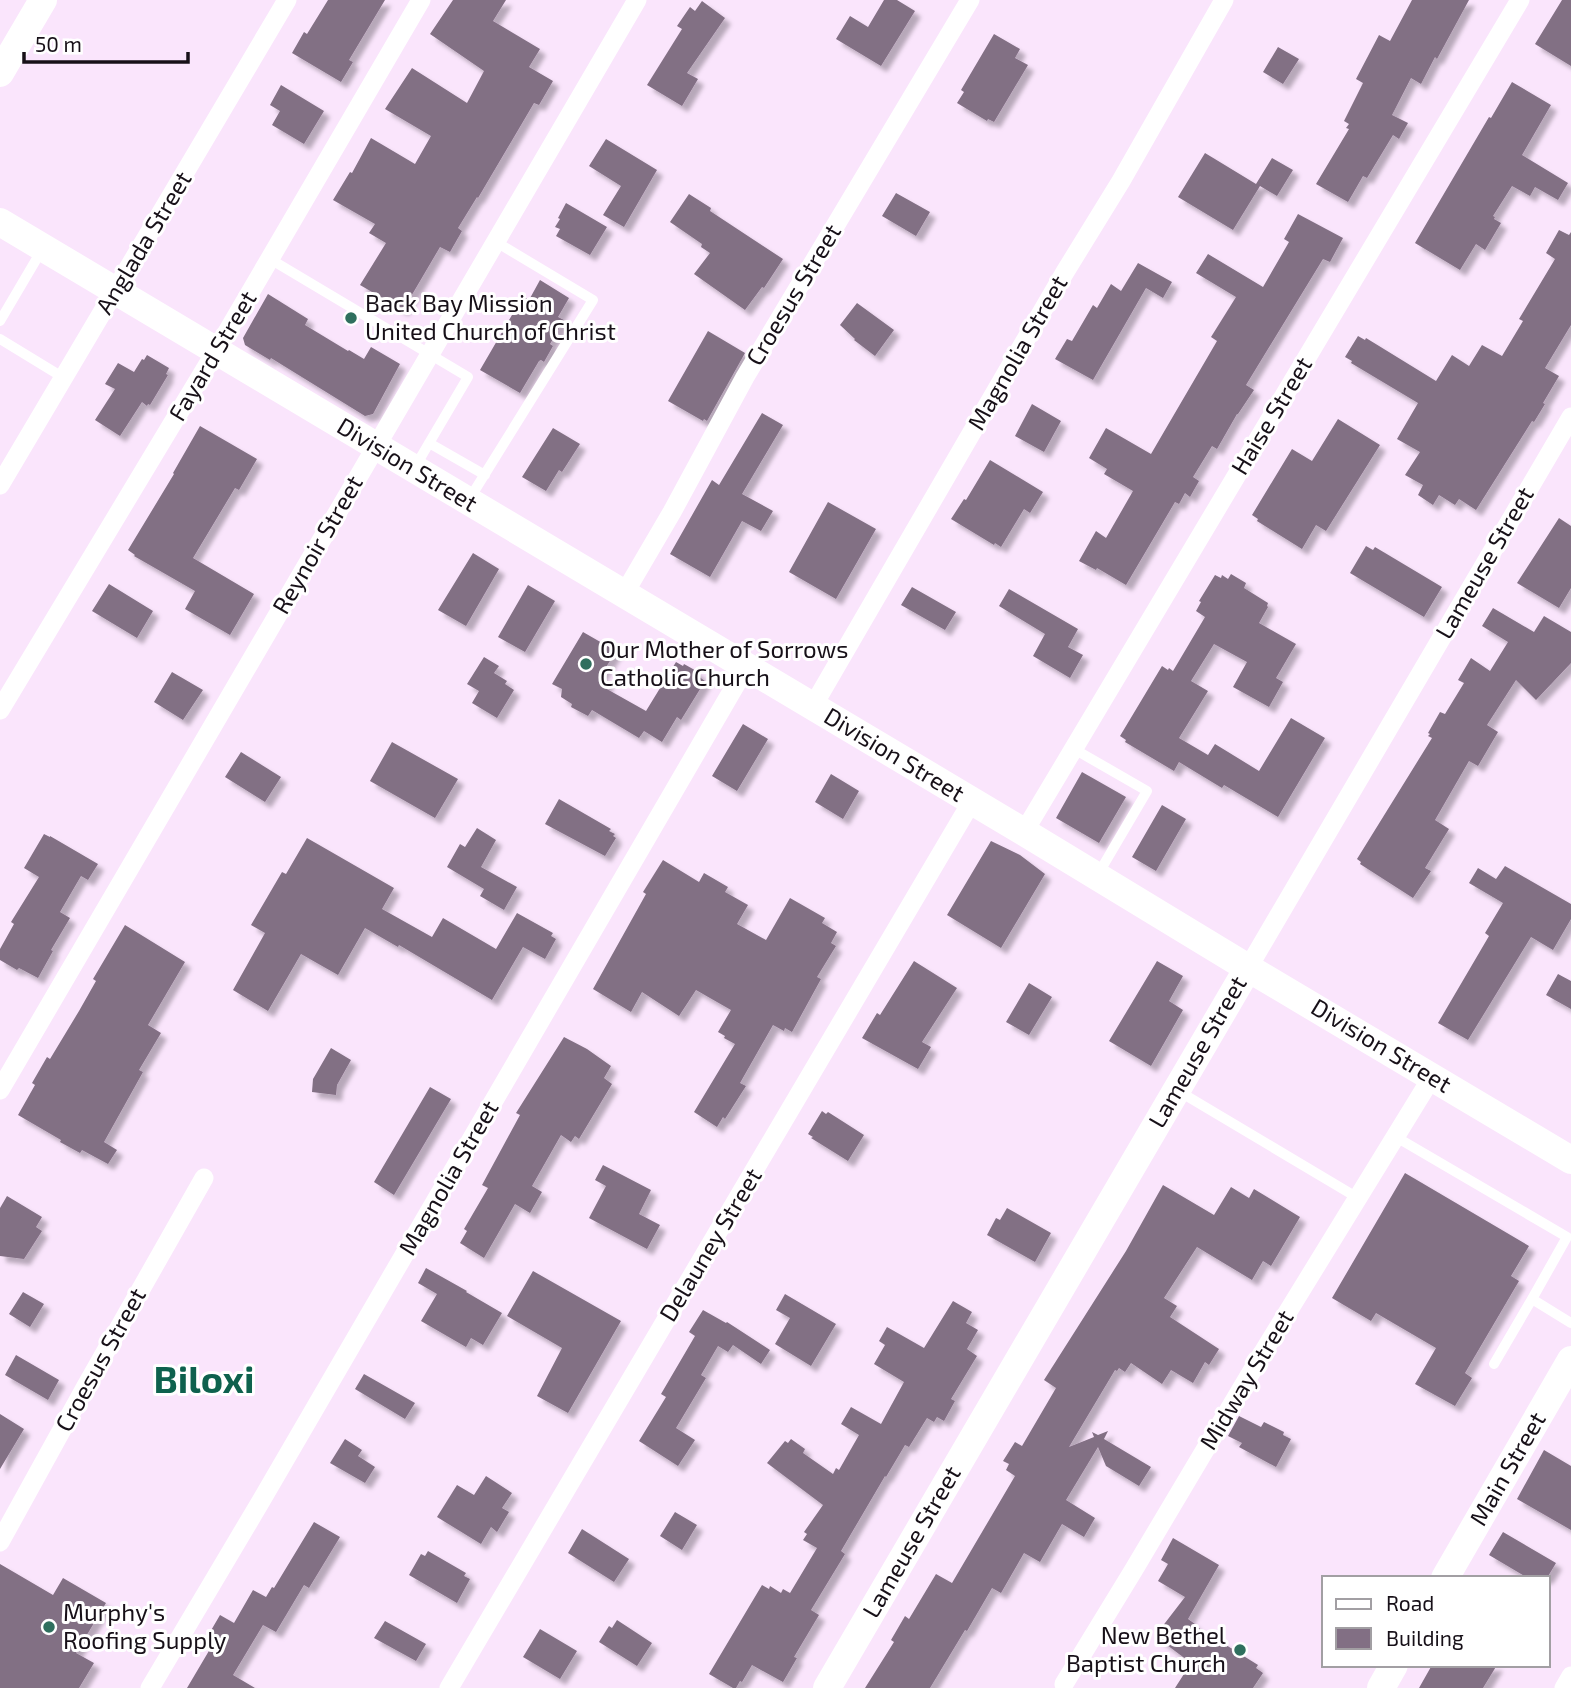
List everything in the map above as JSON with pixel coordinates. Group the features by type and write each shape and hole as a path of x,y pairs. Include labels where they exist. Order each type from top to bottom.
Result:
{"main road":[{"path":"0,73 43,0"},
{"name":"Division Street","path":"0,222 1571,1160"},
{"name":"Lameuse Street","path":"827,1688 1248,968"},
{"name":"Main Street","path":"1446,1576 1571,1360"},
{"path":"1381,1688 1393,1667"}],"street":[{"name":"Anglada Street","path":"0,485 287,0"},
{"name":"Fayard Street","path":"0,710 216,351 421,0"},
{"name":"Reynoir Street","path":"0,1090 637,0"},
{"name":"Croesus Street","path":"624,594 746,377 970,0"},
{"name":"Magnolia Street","path":"813,706 1224,0"},
{"name":"Haise Street","path":"1024,832 1520,0"},
{"name":"Lameuse Street","path":"1248,968 1571,417"},
{"name":"Magnolia Street","path":"150,1688 746,667"},
{"name":"Delauney Street","path":"449,1688 972,801"},
{"name":"Midway Street","path":"1064,1684 1432,1077"},
{"name":"Croesus Street","path":"0,1542 204,1178"},
{"path":"1564,1688 1571,1676"}],"lane":[{"path":"468,501 593,300 496,242"},
{"path":"0,321 43,248"},
{"path":"270,259 468,377 414,469"},
{"path":"0,340 64,378"},
{"path":"429,443 485,475"},
{"path":"1074,749 1147,791 1097,876"},
{"path":"1177,1090 1358,1198"},
{"path":"1396,1137 1567,1237 1493,1364"},
{"path":"1532,1299 1571,1323"}],"building":[{"path":"328,0 385,0 349,60 353,62 341,82 292,53"},
{"path":"453,0 506,0 493,21 540,49 529,67 553,81 539,105 534,103 458,228 462,231 450,252 440,247 403,310 360,285 386,243 369,233 375,224 333,200 371,138 415,164 431,136 385,109 412,68 467,103 484,71 430,34"},
{"path":"884,0 897,0 915,11 881,66 836,39 850,16 868,27"},
{"path":"1412,0 1469,0 1421,84 1411,78 1392,115 1408,123 1399,139 1393,135 1367,178 1363,176 1348,202 1316,184 1349,129 1346,128 1349,124 1344,121 1363,83 1356,79 1379,35 1390,41"},
{"path":"1562,0 1571,0 1571,66 1535,44"},
{"path":"702,1 725,18 687,73 698,79 682,106 647,85 682,29 677,26 690,7 695,11"},
{"path":"994,34 1020,49 1015,58 1028,65 994,122 988,119 987,121 957,103 964,92 961,90"},
{"path":"1278,47 1299,59 1283,84 1263,72"},
{"path":"1512,82 1551,105 1522,155 1568,183 1558,200 1535,187 1530,196 1512,186 1493,216 1501,223 1485,250 1476,244 1460,270 1415,243"},
{"path":"281,85 324,111 304,144 272,125 280,111 270,105"},
{"path":"606,139 657,170 624,227 603,215 621,186 589,166"},
{"path":"1205,153 1256,184 1272,158 1293,170 1277,196 1260,186 1233,230 1178,197"},
{"path":"896,193 930,212 916,236 882,216"},
{"path":"689,194 783,259 745,310 694,274 710,253 701,247 702,244 670,222"},
{"path":"566,203 607,227 590,255 556,236 560,229 555,227"},
{"path":"1298,214 1343,238 1330,262 1323,259 1246,385 1254,390 1217,449 1212,446 1193,477 1199,481 1190,497 1185,493 1179,504 1175,502 1126,585 1079,561 1096,531 1106,538 1133,491 1104,474 1107,469 1089,458 1106,428 1151,454 1217,341 1211,337 1236,297 1196,273 1208,254 1263,287 1289,242 1284,239"},
{"path":"1559,230 1569,235 1571,232 1571,325 1545,368 1559,376 1534,422 1532,421 1476,510 1459,499 1455,505 1439,495 1433,505 1418,495 1423,485 1405,475 1420,452 1397,439 1418,403 1345,357 1358,336 1365,340 1366,338 1436,381 1452,355 1469,366 1482,345 1502,356 1523,321 1519,319 1555,259 1546,253"},
{"path":"1138,263 1172,282 1163,298 1146,288 1093,380 1055,359 1067,339 1072,341 1093,305 1097,308 1111,284 1121,291"},
{"path":"540,280 569,298 558,317 564,320 550,344 553,346 544,362 539,361 520,393 480,370 523,296 529,300"},
{"path":"268,294 308,319 305,325 348,351 364,359 371,347 400,364 373,414 365,416 245,345 243,338"},
{"path":"857,303 894,330 875,356 840,325"},
{"path":"708,331 745,353 707,421 703,421 668,401"},
{"path":"147,355 169,368 166,374 168,375 150,405 142,402 120,436 95,420 115,389 105,384 118,363 134,372"},
{"path":"1032,404 1061,421 1044,452 1015,436"},
{"path":"762,413 783,425 742,494 773,511 761,531 742,521 710,577 670,554 712,480 719,485"},
{"path":"1338,419 1380,445 1326,531 1316,525 1302,549 1257,521 1252,515 1292,449 1312,461"},
{"path":"200,426 257,459 239,490 235,488 193,558 254,594 230,635 185,609 195,591 128,550"},
{"path":"553,428 580,444 546,491 522,477"},
{"path":"990,460 1043,492 1030,513 1024,509 1001,547 951,519"},
{"path":"828,502 876,529 836,599 789,572"},
{"path":"1559,518 1571,526 1571,588 1559,608 1517,583"},
{"path":"1366,546 1373,550 1375,547 1442,587 1424,617 1350,573"},
{"path":"473,553 499,569 466,626 438,610"},
{"path":"1231,574 1246,583 1244,588 1268,603 1259,623 1296,644 1276,678 1283,682 1269,707 1233,687 1247,662 1214,644 1191,681 1208,691 1179,738 1208,755 1215,744 1259,771 1291,718 1325,738 1278,817 1179,762 1174,771 1125,742 1120,736 1162,666 1173,671 1205,617 1196,611 1215,575 1228,579"},
{"path":"109,584 153,611 137,638 92,611"},
{"path":"528,585 555,601 525,652 498,637"},
{"path":"912,587 956,612 945,630 901,605"},
{"path":"1009,589 1078,629 1068,647 1083,655 1070,678 1033,656 1045,634 999,606"},
{"path":"1493,608 1534,632 1544,616 1571,632 1571,663 1536,700 1516,680 1487,725 1498,732 1478,766 1469,761 1435,820 1449,829 1425,868 1431,871 1413,898 1360,864 1357,859 1432,738 1428,733 1440,712 1445,714 1464,683 1458,680 1471,658 1490,671 1508,642 1482,626"},
{"path":"583,632 616,651 600,677 608,682 605,688 646,711 676,662 700,673 698,676 705,681 681,720 677,717 662,742 644,731 639,738 592,710 588,716 571,707 572,704 561,697 562,689 552,684"},
{"path":"484,657 499,666 494,673 507,681 505,684 514,690 497,718 472,703 479,691 467,684"},
{"path":"172,672 203,690 183,720 154,702"},
{"path":"743,724 768,739 737,791 712,776"},
{"path":"392,742 458,779 435,818 370,781"},
{"path":"241,752 281,777 265,802 225,777"},
{"path":"1082,772 1126,797 1099,843 1056,818"},
{"path":"831,774 859,791 843,819 815,802"},
{"path":"559,799 611,829 609,831 615,834 613,836 616,838 605,856 545,824"},
{"path":"1162,805 1186,819 1156,871 1132,857"},
{"path":"477,828 496,840 481,867 517,887 504,910 480,896 484,889 447,867 460,844 465,847"},
{"path":"44,834 98,864 88,880 81,876 60,912 70,918 38,978 0,960 0,949 14,924 11,922 39,877 24,868"},
{"path":"307,838 394,888 382,909 432,937 443,918 496,949 517,913 553,933 551,936 556,939 545,959 523,947 492,1000 365,928 338,975 301,954 268,1011 233,990 265,933 251,925 282,872 286,874"},
{"path":"991,841 1020,855 1045,874 1001,948 947,915"},
{"path":"663,860 699,882 704,873 728,887 725,892 748,905 737,924 766,940 790,898 825,918 822,923 837,932 831,943 836,946 817,977 821,979 792,1032 773,1025 740,1083 746,1086 717,1127 694,1112 735,1044 718,1032 731,1010 696,990 679,1016 642,992 631,1012 593,989 646,894 643,892"},
{"path":"1505,866 1571,904 1571,919 1553,950 1531,937 1468,1040 1438,1023 1489,936 1485,933 1503,903 1469,883 1478,868 1496,879"},
{"path":"125,925 185,962 148,1025 161,1033 139,1070 143,1072 104,1142 117,1150 108,1164 82,1150 80,1153 18,1115 35,1085 32,1083 79,1011 96,981 93,979"},
{"path":"914,961 957,988 922,1042 931,1047 918,1069 862,1038"},
{"path":"1157,961 1183,976 1169,1001 1183,1010 1151,1066 1109,1041"},
{"path":"1558,974 1571,981 1571,1009 1546,995"},
{"path":"1029,983 1052,997 1029,1035 1006,1022"},
{"path":"564,1037 611,1066 604,1078 612,1084 579,1139 575,1136 571,1142 561,1135 532,1186 542,1192 530,1213 515,1204 484,1258 460,1243 467,1231 464,1229 488,1188 482,1185 520,1115 516,1113"},
{"path":"331,1048 351,1060 337,1085 336,1095 312,1092 313,1079"},
{"path":"430,1087 451,1099 394,1195 374,1182"},
{"path":"822,1111 826,1114 828,1112 864,1135 848,1161 808,1134"},
{"path":"603,1165 651,1190 639,1214 660,1225 647,1249 589,1218 606,1186 595,1180"},
{"path":"1405,1173 1529,1246 1511,1276 1519,1281 1465,1373 1472,1378 1455,1406 1415,1384 1436,1348 1376,1313 1371,1321 1332,1298"},
{"path":"1163,1185 1214,1215 1231,1187 1249,1198 1254,1189 1300,1217 1271,1266 1263,1261 1252,1280 1197,1247 1164,1298 1177,1306 1170,1317 1219,1349 1209,1365 1205,1362 1193,1383 1171,1370 1162,1384 1131,1363 1125,1372 1119,1368 1115,1370 1069,1447 1094,1437 1092,1432 1098,1435 1108,1431 1104,1439 1151,1467 1139,1486 1106,1466 1098,1447 1066,1500 1095,1518 1084,1537 1062,1524 1040,1562 1024,1553 1001,1593 992,1588 930,1688 865,1688 894,1642 891,1640 905,1616 909,1619 936,1574 952,1583 1015,1476 1006,1470 1009,1464 1003,1461 1015,1442 1022,1446 1056,1388 1044,1380 1126,1251"},
{"path":"7,1196 42,1217 36,1227 42,1231 24,1259 0,1256 0,1208"},
{"path":"1007,1208 1051,1233 1035,1262 987,1235 996,1218 1000,1220"},
{"path":"426,1268 502,1313 483,1345 471,1338 466,1347 421,1321 437,1294 418,1283"},
{"path":"533,1271 621,1321 568,1413 537,1396 562,1348 507,1316"},
{"path":"23,1292 44,1304 30,1327 9,1314"},
{"path":"785,1294 836,1324 811,1366 775,1344 790,1318 776,1310"},
{"path":"953,1301 972,1312 966,1323 978,1330 967,1349 977,1356 951,1399 955,1401 944,1421 937,1417 934,1422 927,1418 909,1447 905,1445 885,1476 841,1551 845,1554 811,1610 819,1615 794,1657 797,1658 783,1682 752,1665 736,1688 709,1674 762,1585 769,1589 770,1586 781,1593 783,1589 790,1593 817,1548 803,1540 807,1534 804,1532 823,1505 767,1463 785,1441 788,1443 791,1439 805,1449 803,1453 833,1474 836,1468 839,1470 859,1435 841,1424 851,1407 881,1424 904,1382 874,1364 885,1345 879,1341 887,1327 924,1348"},
{"path":"703,1310 770,1350 761,1364 733,1345 728,1352 718,1346 701,1375 706,1378 676,1428 695,1440 678,1466 639,1441 666,1397 661,1394 695,1336 689,1332"},
{"path":"16,1355 59,1380 48,1400 5,1375"},
{"path":"364,1374 415,1403 405,1419 355,1389"},
{"path":"0,1414 24,1429 0,1469"},
{"path":"1239,1416 1261,1427 1264,1422 1284,1432 1283,1435 1291,1439 1276,1467 1239,1447 1242,1443 1228,1436"},
{"path":"345,1439 362,1450 358,1456 375,1467 365,1483 330,1463"},
{"path":"1544,1450 1571,1466 1571,1530 1517,1499"},
{"path":"486,1476 512,1493 502,1508 509,1512 497,1532 491,1527 481,1544 437,1517 457,1485 474,1495"},
{"path":"675,1512 697,1525 682,1550 660,1536"},
{"path":"314,1522 340,1537 309,1588 304,1585 276,1632 263,1625 233,1675 255,1688 187,1688 213,1644 206,1639 220,1615 234,1623 253,1590 266,1597"},
{"path":"582,1529 629,1559 614,1582 568,1553"},
{"path":"1503,1532 1556,1563 1548,1576 1525,1576 1489,1555"},
{"path":"1173,1538 1219,1565 1188,1619 1258,1665 1256,1668 1263,1673 1253,1688 1175,1688 1191,1663 1155,1636 1185,1597 1158,1581 1168,1564 1161,1560"},
{"path":"428,1551 466,1573 464,1576 470,1579 457,1603 409,1575 421,1554 425,1556"},
{"name":"Murphy's Roofing Supply","path":"0,1564 53,1595 63,1578 106,1603 76,1653 94,1663 79,1688 0,1688"},
{"path":"617,1620 652,1643 637,1666 599,1642 609,1626 612,1628"},
{"path":"385,1621 426,1644 416,1661 374,1638"},
{"path":"540,1629 577,1651 560,1679 523,1657"},
{"path":"1431,1667 1496,1667 1483,1688 1419,1688"}],"place":[{"name":"Back Bay Mission United Church of Christ","path":"351,318"},
{"name":"Our Mother of Sorrows Catholic Church","path":"586,664"},
{"name":"Murphy's Roofing Supply","path":"49,1627"},
{"name":"New Bethel Baptist Church","path":"1240,1650"}],"district":[{"name":"Biloxi","path":"204,1380"}]}
